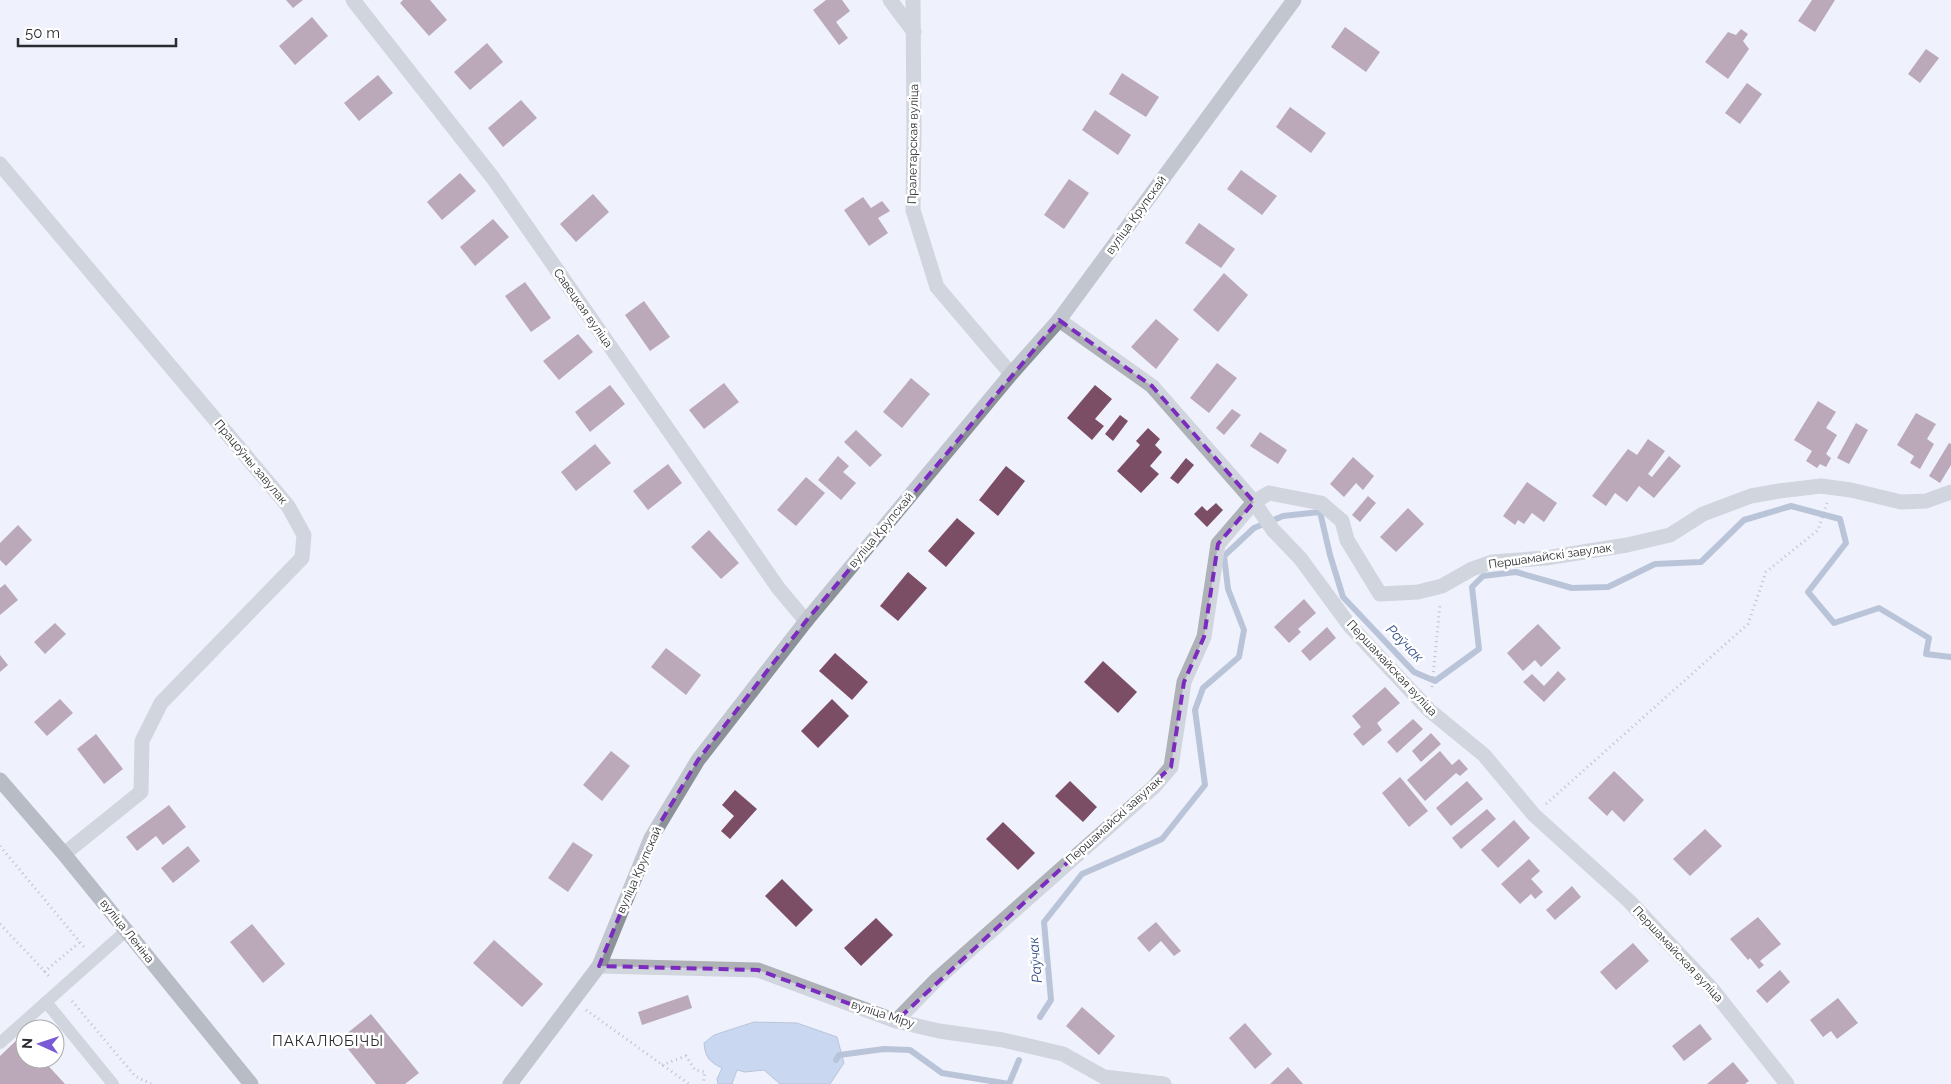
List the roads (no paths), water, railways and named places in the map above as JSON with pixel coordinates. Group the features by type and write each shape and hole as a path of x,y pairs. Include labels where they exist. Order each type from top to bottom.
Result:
{"main road":[{"name":"вуліца Леніна","path":"0,780 64,854 251,1084"}],"street":[{"name":"Савецкая вуліца","path":"353,0 493,178 779,589 806,621"},
{"path":"890,0 914,32"},
{"name":"Пралетарская вуліца","path":"913,0 913,210 937,287 1011,374"},
{"name":"вуліца Крупскай","path":"510,1084 599,966 650,838 698,760 806,621 1011,374 1059,320 1294,0"},
{"name":"Працоўны завулак","path":"0,164 288,506 304,535 302,558 160,703 142,741 141,792 64,854"},
{"name":"Першамайская вуліца","path":"1059,320 1152,386 1258,508 1273,530 1300,558 1350,626 1429,710 1484,755 1534,814 1629,901 1712,989 1787,1084"},
{"name":"Першамайскі завулак","path":"896,1021 936,979 1154,787 1171,767 1184,682 1204,636 1218,544 1258,508 1269,493 1322,503 1342,521 1347,540 1380,594 1418,592 1442,586 1472,569 1492,562 1555,557 1627,545 1670,535 1703,514 1751,496 1821,486 1858,491 1901,502 1926,501 1951,492"},
{"name":"вуліца Міру","path":"599,966 758,970 896,1021 939,1031 1003,1040 1063,1054 1104,1077 1164,1084"}],"lane":[{"path":"0,1042 126,930"},
{"path":"46,1002 113,1084"}],"water":[{"path":"754,1022 797,1023 837,1037 844,1063 830,1084 780,1084 764,1070 745,1072 737,1070 732,1084 718,1084 717,1079 722,1068 709,1059 704,1043 714,1035"}],"waterway":[{"name":"Раўчак","path":"1040,1017 1051,1000 1044,922 1082,874 1162,839 1205,785 1195,710 1203,688 1239,657 1244,630 1228,589 1224,556 1254,528 1283,516 1320,512 1330,555 1343,597 1414,672 1435,681 1479,649 1472,587 1483,576 1516,572 1572,588 1608,587 1655,564 1701,562 1744,520 1791,506 1840,519 1846,543 1808,592 1834,623 1879,608 1929,638 1926,654 1951,657"},
{"name":"Раўчак","path":"836,1060 839,1055 884,1049 910,1050 942,1073 1009,1084"},
{"name":"Раўчак","path":"1009,1084 1019,1060"}],"district":[{"name":"ПАКАЛЮБІЧЫ","path":"328,1041"}]}
